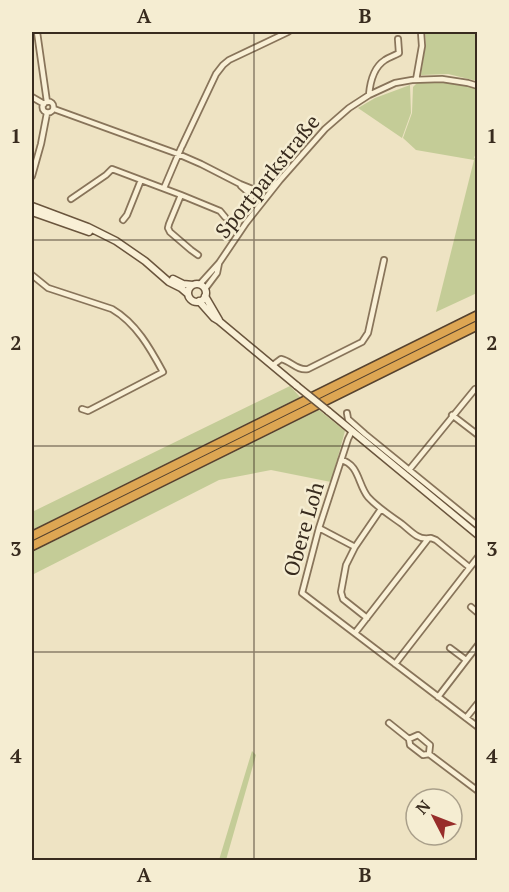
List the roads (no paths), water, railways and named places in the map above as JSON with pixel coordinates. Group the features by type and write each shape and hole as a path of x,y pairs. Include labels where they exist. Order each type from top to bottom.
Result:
{"highway":[{"path":"32,536 477,315"},
{"path":"32,546 477,325"}],"street":[{"path":"37,32 46,103 43,109 47,113"},
{"path":"164,188 216,74 223,65 288,32"},
{"path":"416,80 422,46 421,32"},
{"path":"369,95 370,83 381,63 388,57 399,53 398,39"},
{"name":"Sportparkstraße","path":"201,289 217,273 219,263 246,223 280,180 339,116 369,95 395,83 442,79 477,86"},
{"path":"32,97 52,103 54,109"},
{"path":"47,113 54,109"},
{"path":"54,109 178,154 258,191 280,180"},
{"path":"32,179 47,113"},
{"path":"71,199 112,169 220,211 225,217"},
{"path":"123,220 141,180"},
{"path":"240,184 256,200"},
{"path":"181,195 168,228 198,255"},
{"path":"32,206 88,227 132,252 169,282 181,288 192,300 199,301 214,318 477,535"},
{"path":"32,212 102,235"},
{"path":"273,366 281,359 299,369 308,369 362,342 368,333 384,260"},
{"path":"160,273 183,284 201,289 219,321"},
{"path":"32,275 48,288 120,313 138,332 163,372 87,411 82,409"},
{"path":"188,294 189,289 201,289"},
{"path":"199,301 201,289"},
{"path":"409,470 452,415 477,388"},
{"path":"347,413 348,419 477,526"},
{"path":"452,415 477,435"},
{"name":"Obere Loh","path":"352,431 319,528 302,593 477,727"},
{"path":"341,460 352,466 366,495 381,508 418,537 436,540 469,567"},
{"path":"367,618 343,599 341,592 346,565 381,508"},
{"path":"319,528 355,547"},
{"path":"355,633 428,539"},
{"path":"395,664 477,557"},
{"path":"471,607 477,613"},
{"path":"438,697 477,645"},
{"path":"450,648 466,660"},
{"path":"466,718 477,703"},
{"path":"389,723 410,739"},
{"path":"410,739 418,735 430,745 429,754"},
{"path":"410,739 410,745 423,755 429,754 477,791"}]}
